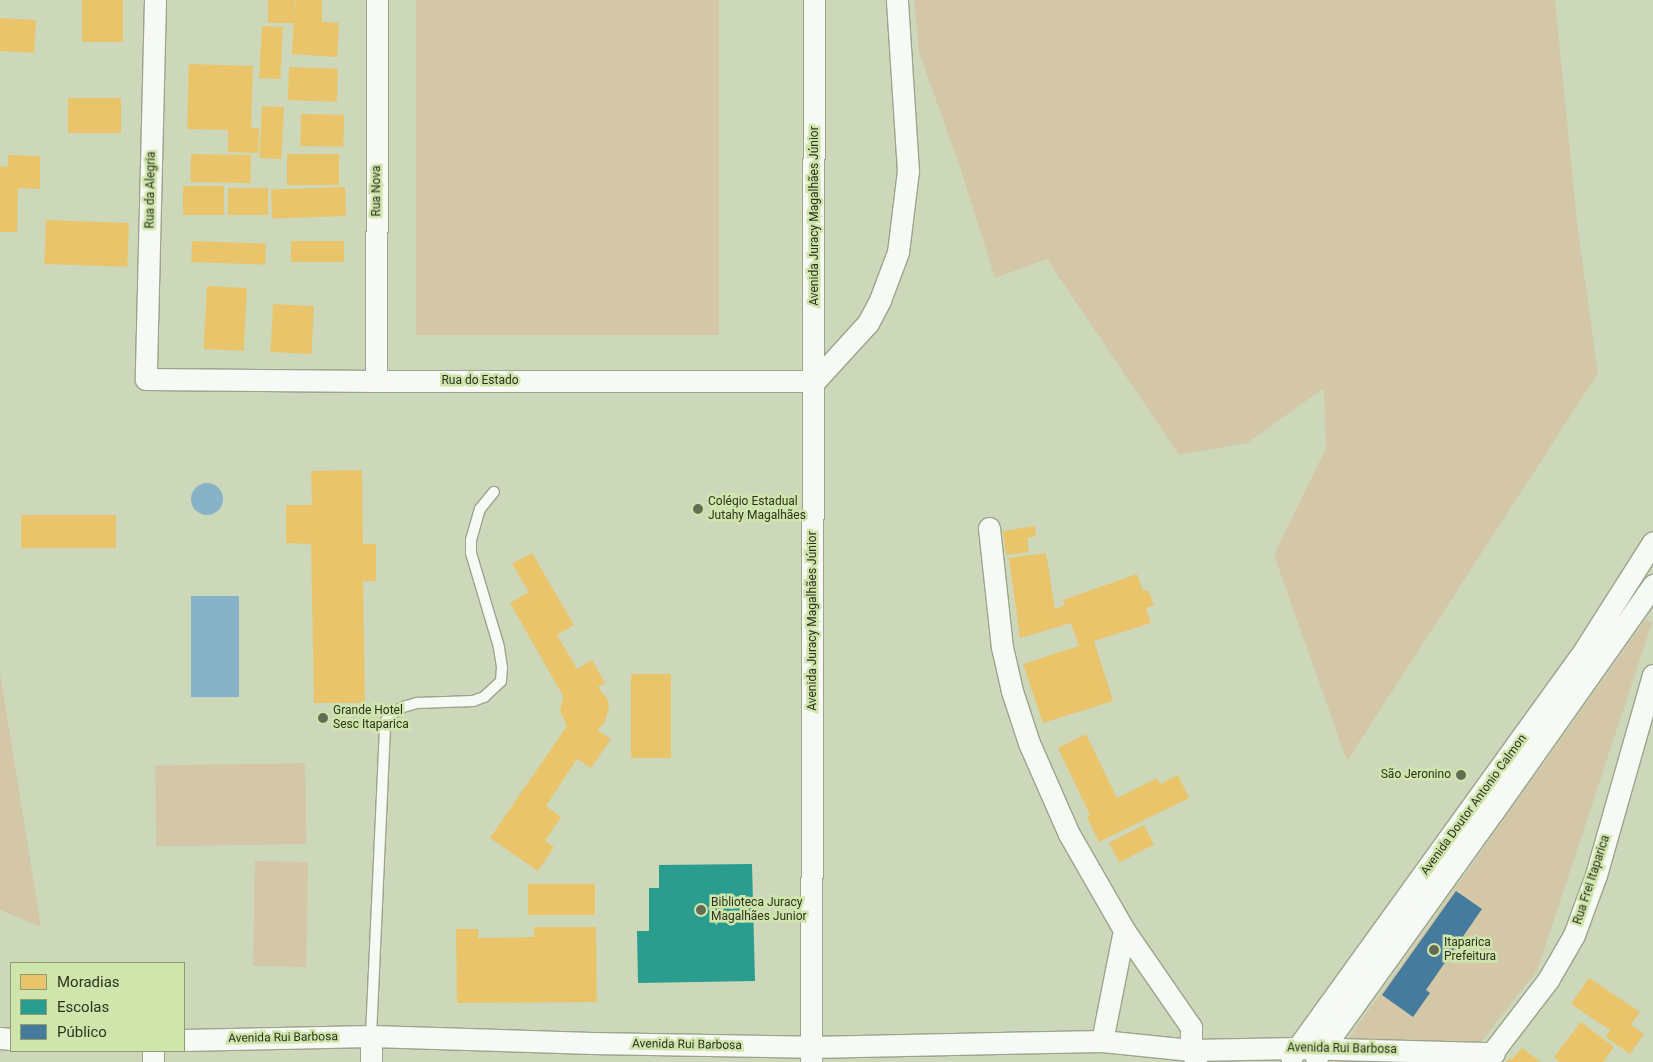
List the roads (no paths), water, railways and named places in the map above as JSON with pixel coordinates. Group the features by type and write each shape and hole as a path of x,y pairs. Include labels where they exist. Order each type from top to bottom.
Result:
{"street":[{"name":"Rua da Alegria","path":"146,379 155,0"},
{"name":"Rua Nova","path":"376,381 377,0"},
{"name":"Avenida Juracy Magalhães Júnior","path":"811,1054 815,381 814,0"},
{"path":"815,381 868,323 880,300 898,252 908,171 897,0"},
{"name":"Rua do Estado","path":"146,379 815,381"},
{"path":"989,528 1002,647 1012,691 1029,742 1069,834 1124,930 1191,1027 1193,1056"},
{"name":"Avenida Doutor Antonio Calmon","path":"1586,663 1653,542"},
{"name":"Avenida Doutor Antonio Calmon","path":"1305,1055 1485,807 1586,663 1653,585"},
{"name":"Rua Frei Itaparica","path":"1490,1058 1548,980 1574,935 1596,875 1653,675"},
{"path":"1102,1041 1124,930"},
{"path":"371,1036 371,1062"},
{"name":"Avenida Rui Barbosa","path":"185,1040 371,1036 592,1053 811,1054 1102,1041 1193,1056 1305,1055 1490,1058"}],"lane":[{"path":"371,1036 385,722 396,710 403,707 417,704 472,700 484,697 501,681 502,667 499,646 470,553 471,540 480,509 494,492"}],"water":[{"path":"207,483 218,488 223,499 218,510 207,515 196,510 191,499 196,488"},
{"path":"191,596 239,596 239,697 191,697"}],"place":[{"name":"Colégio Estadual Jutahy Magalhães","path":"698,509"},
{"name":"Grande Hotel Sesc Itaparica","path":"323,718"},
{"name":"São Jeronino","path":"1461,775"},
{"name":"Biblioteca Juracy Magalhães Junior","path":"701,910"},
{"name":"Itaparica Prefeitura","path":"1434,950"}]}
